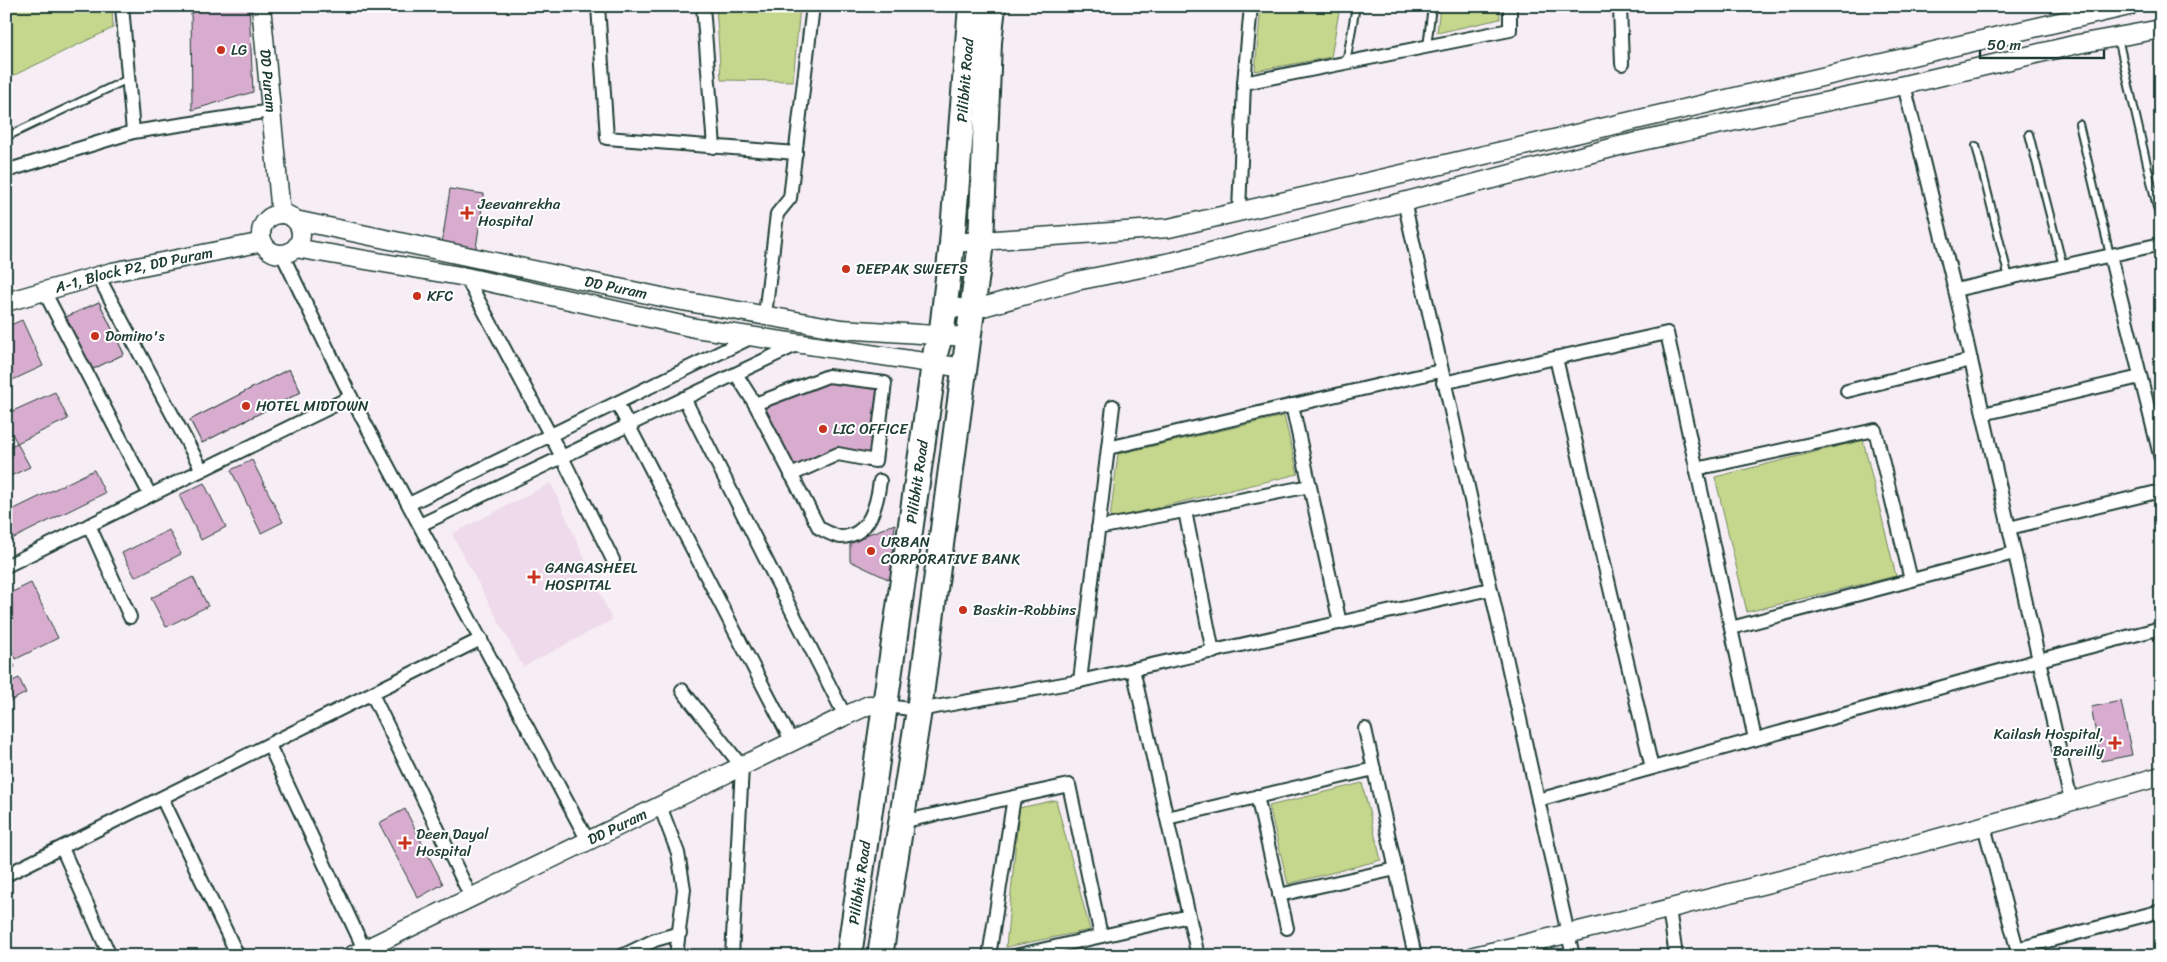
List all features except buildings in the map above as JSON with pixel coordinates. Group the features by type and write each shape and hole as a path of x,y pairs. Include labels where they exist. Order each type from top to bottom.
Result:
{"highway":[{"name":"Pilibhit Road","path":"849,956 934,363 942,330 952,244 971,6"},
{"path":"880,956 919,710 981,242 993,6"}],"street":[{"path":"122,6 134,132"},
{"name":"DD Puram","path":"261,6 271,111 288,217 672,299 765,316 841,329 968,336"},
{"path":"598,6 607,138 796,152"},
{"path":"703,6 714,147"},
{"path":"765,316 777,214 790,198 813,6"},
{"path":"1239,212 1244,83 1251,6"},
{"path":"1244,83 1510,30 1510,6"},
{"path":"1620,6 1622,64"},
{"path":"952,244 1169,228 2129,6"},
{"path":"945,306 972,310 1076,281 1176,261 1623,144 1904,86 2118,36 2161,29"},
{"path":"1904,86 1955,290 2071,801"},
{"path":"6,172 134,132 271,111"},
{"path":"1404,201 1573,956"},
{"path":"273,216 288,217 301,233 288,251 274,252 263,242 263,227 273,216"},
{"name":"A-1, Block P2, DD Puram","path":"6,302 98,276 263,242"},
{"path":"1955,290 2161,244"},
{"path":"288,251 351,397 588,841"},
{"name":"DD Puram","path":"288,251 466,277 695,328 964,368"},
{"path":"2110,255 2161,459"},
{"path":"98,276 202,470"},
{"path":"466,277 562,457 613,560"},
{"path":"44,291 150,495"},
{"path":"1108,448 1292,405 1556,358 1667,333 1756,739"},
{"path":"409,504 752,337"},
{"path":"420,525 798,344"},
{"path":"1556,358 1652,768"},
{"path":"1847,391 1971,360"},
{"path":"736,374 755,404 819,528 840,537 858,531 873,514 880,481"},
{"path":"755,404 828,376 885,383 875,461 838,454 791,475"},
{"path":"1983,414 2140,377"},
{"path":"8,561 89,525 351,397"},
{"path":"684,398 845,716"},
{"path":"617,403 792,742"},
{"path":"1292,405 1340,623"},
{"path":"1080,681 1113,406"},
{"path":"1696,469 1875,430 1911,580"},
{"path":"1098,528 1310,486"},
{"path":"2009,528 2161,491"},
{"path":"1184,511 1212,652"},
{"path":"89,525 130,617"},
{"path":"1731,628 2014,553"},
{"path":"886,706 919,710 1080,681 1490,589"},
{"path":"1538,800 2038,660 2161,628"},
{"path":"6,875 481,639"},
{"path":"1133,669 1198,956"},
{"path":"682,690 742,766 732,956"},
{"path":"372,694 471,897"},
{"name":"DD Puram","path":"358,952 845,716 869,705 886,706"},
{"path":"1365,729 1416,956"},
{"path":"270,744 358,952"},
{"path":"1167,818 1374,769"},
{"path":"1474,956 1669,909 1984,826 2161,776"},
{"path":"901,822 1069,785 1101,936"},
{"path":"1257,796 1287,928"},
{"path":"989,956 1014,797"},
{"path":"162,798 238,956"},
{"path":"660,806 678,852 684,889 676,956"},
{"path":"1984,826 2018,952 2159,912 2161,925"},
{"path":"62,848 110,956"},
{"path":"1279,895 1396,869"},
{"path":"1669,909 1676,956"},
{"path":"1015,956 1189,916"},
{"path":"622,956 655,940 680,933"}],"lane":[{"path":"1346,63 1356,6"},
{"path":"1427,47 1432,6"},
{"path":"2118,36 2161,224"},
{"path":"6,137 128,79"},
{"path":"2079,124 2110,255"},
{"path":"2029,134 2063,266"},
{"path":"1976,146 2009,278"}],"shaded area":[{"name":"GANGASHEEL HOSPITAL","path":"551,483 612,620 523,667 452,534"}],"green space":[{"path":"6,6 112,6 113,28 6,79"},
{"path":"716,6 800,6 793,81 721,80"},
{"path":"1261,6 1340,6 1331,57 1255,71"},
{"path":"1440,6 1500,6 1500,19 1437,33"},
{"path":"1284,416 1298,474 1110,519 1118,454"},
{"path":"1863,440 1896,576 1747,612 1715,477"},
{"path":"1362,783 1381,860 1288,884 1269,806"},
{"path":"1056,800 1090,930 1006,947 1019,808"}],"place":[{"name":"LG","path":"221,50"},
{"name":"Jeevanrekha Hospital","path":"467,213"},
{"name":"DEEPAK SWEETS","path":"846,269"},
{"name":"KFC","path":"417,296"},
{"name":"Domino's","path":"95,336"},
{"name":"HOTEL MIDTOWN","path":"246,406"},
{"name":"LIC OFFICE","path":"823,429"},
{"name":"URBAN CORPORATIVE BANK","path":"871,551"},
{"name":"GANGASHEEL HOSPITAL","path":"534,577"},
{"name":"Baskin-Robbins","path":"963,610"},
{"name":"Kailash Hospital, Bareilly","path":"2115,743"},
{"name":"Deen Dayal Hospital","path":"405,843"}]}
